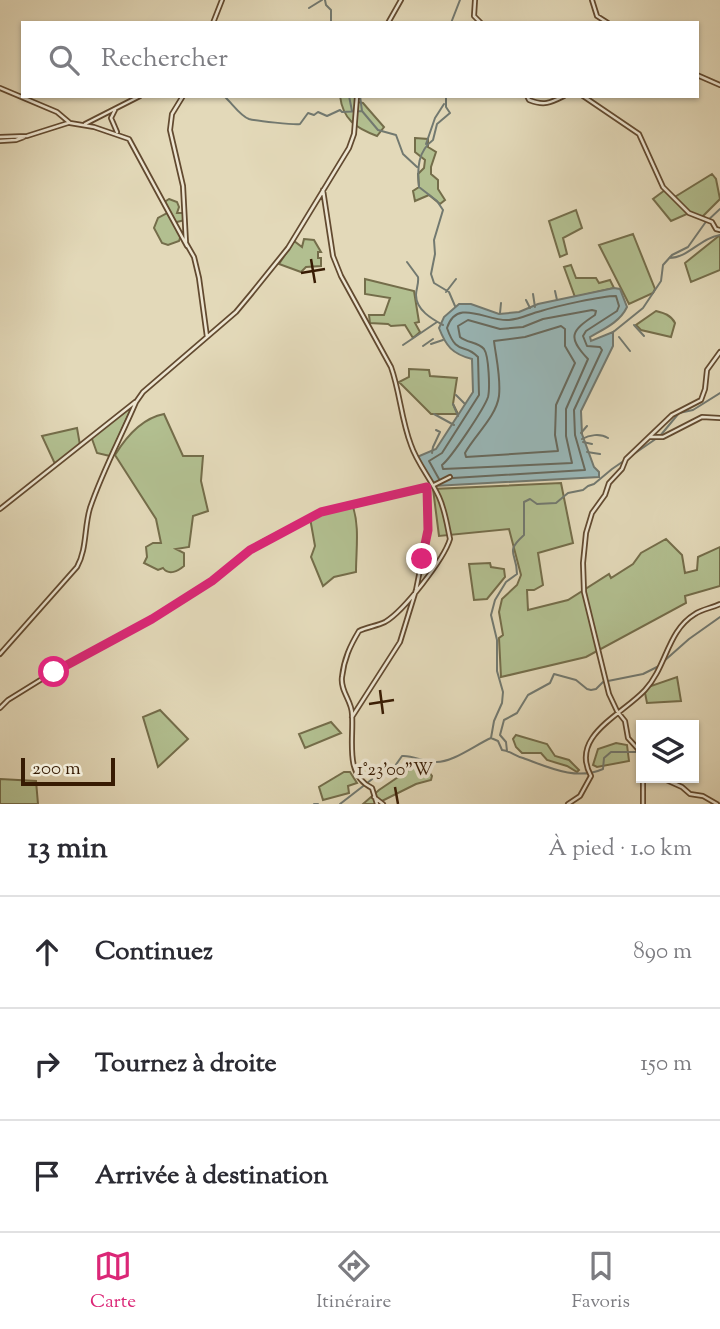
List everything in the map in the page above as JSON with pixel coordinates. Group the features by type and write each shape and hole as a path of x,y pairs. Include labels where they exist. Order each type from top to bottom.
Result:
{"street":[{"path":"214,21 222,0"},
{"path":"388,21 401,0"},
{"path":"475,0 474,16 479,21"},
{"path":"592,0 598,21"},
{"path":"597,16 605,21"},
{"path":"699,76 720,85"},
{"path":"0,88 21,97"},
{"path":"23,98 57,113 70,123"},
{"path":"82,125 136,98"},
{"path":"182,98 173,114 170,130 183,186 187,246"},
{"path":"0,509 139,399 163,373 236,312 288,248 349,148 354,134 357,98"},
{"path":"528,98 543,104 561,98"},
{"path":"586,98 639,134 663,187 690,213 713,223 716,229 720,230"},
{"path":"116,108 111,118 119,135"},
{"path":"0,139 27,136 70,123 119,135 132,142 142,165 194,257 207,337"},
{"path":"323,190 333,256 341,276 391,367 410,444 439,498 450,541 401,611 386,621 361,629 351,643 342,684 352,716 354,771 364,780 365,785 372,788 377,804"},
{"path":"636,747 628,738 625,720 609,694 590,618 584,592 586,533 596,505 605,495 609,483 622,469 626,459 659,425 701,400 707,370 720,352"},
{"path":"0,654 77,567 88,516 100,480 139,399"},
{"path":"650,437 663,437 702,417 720,418"},
{"path":"0,708 8,700 51,674 152,619 195,592 263,542 321,512 427,487 450,477"},
{"path":"352,716 400,642 416,590 428,530 427,487"},
{"path":"568,804 580,796 591,776 584,761 584,753 598,729 646,689 671,646 675,631 695,613 720,604"},
{"path":"643,783 643,804"},
{"path":"672,783 690,794 703,796 717,804"},
{"path":"374,797 383,804"}],"green space":[{"path":"340,98 357,98 357,102 363,103 384,127 377,136 363,130 347,117"},
{"path":"415,138 428,139 428,147 436,152 431,174 438,180 438,189 445,200 440,204 429,195 415,201 413,191 419,187 418,174 424,168 425,160 415,152"},
{"path":"712,174 716,179 720,199 702,217 689,213 671,221 653,199 665,190 673,198"},
{"path":"169,199 177,202 177,213 185,213 185,220 173,223 181,235 179,241 168,245 162,243 154,228 158,218 167,213 163,203"},
{"path":"576,210 582,228 563,238 567,254 560,257 549,221"},
{"path":"633,234 655,289 653,293 629,304 599,245"},
{"path":"720,235 720,270 691,282 685,263"},
{"path":"304,239 314,240 321,252 318,252 318,258 321,258 321,266 306,267 301,272 279,264 294,241 302,247"},
{"path":"571,265 576,278 596,278 599,283 610,280 614,288 575,297 564,267"},
{"path":"365,279 414,291 419,322 415,323 420,332 413,338 405,325 370,323 369,315 384,315 390,298 365,294"},
{"path":"656,311 669,316 675,323 671,337 641,330 636,325"},
{"path":"409,369 429,370 430,376 457,378 453,404 458,414 431,414 399,382 409,377"},
{"path":"128,407 131,409 110,456 97,453 91,436"},
{"path":"164,414 183,456 203,456 201,481 208,511 193,516 189,547 176,549 184,553 184,566 171,572 163,568 158,570 144,563 147,557 146,547 161,543 156,519 115,455 136,429"},
{"path":"77,428 80,445 55,464 42,436"},
{"path":"561,483 573,543 538,553 543,585 527,590 528,610 568,600 609,574 611,578 633,564 641,553 666,539 682,555 685,573 697,570 698,557 720,547 720,586 685,596 686,603 586,657 501,677 499,638 503,635 499,612 502,599 517,585 521,575 509,529 439,536 433,489"},
{"path":"352,504 357,529 356,572 334,577 323,586 311,557 315,546 310,518 321,512"},
{"path":"490,563 491,567 504,569 505,577 487,599 474,600 469,564"},
{"path":"677,677 681,701 647,703 645,693 648,687"},
{"path":"160,710 188,739 158,767 143,717"},
{"path":"331,722 341,733 305,748 299,734"},
{"path":"516,735 547,744 555,756 569,760 579,770 577,772 547,760 541,753 522,753 513,739"},
{"path":"616,743 627,745 629,761 597,767 593,765 598,749"},
{"path":"423,764 432,776 431,780 416,784 376,804 363,804 416,765"},
{"path":"344,772 350,772 357,783 348,786 349,793 323,800 319,787"},
{"path":"0,779 36,781 38,804 0,804"}],"water":[{"path":"620,289 627,307 616,321 590,337 591,341 613,332 613,346 581,411 582,434 599,477 434,486 417,457 436,449 473,392 472,359 459,355 444,340 439,328 444,317 459,304 471,304 499,314 519,312 538,304"}],"waterway":[{"path":"309,8 322,0"},
{"path":"325,0 331,10 331,21"},
{"path":"452,21 460,0"},
{"path":"226,98 246,117 267,122 300,124 308,113 314,115 318,112 327,116 340,110 362,111 378,130 396,135 403,154 417,167"},
{"path":"349,98 352,111"},
{"path":"360,98 362,111"},
{"path":"446,98 446,107 450,113 437,124 433,140 421,155 418,180 419,187 437,201 443,210 434,240 435,254 431,274 434,283 449,292 455,306"},
{"path":"426,144 435,118 444,104"},
{"path":"612,333 643,308 661,281 663,265 672,255 688,247 705,223 720,209"},
{"path":"669,258 682,255 720,235"},
{"path":"407,262 418,277 416,295 419,305 425,313 443,325"},
{"path":"446,292 456,279"},
{"path":"555,291 557,300"},
{"path":"533,294 535,307"},
{"path":"526,300 530,308"},
{"path":"500,313 501,303"},
{"path":"403,345 437,322"},
{"path":"634,325 644,336"},
{"path":"619,337 630,351"},
{"path":"423,346 433,339"},
{"path":"431,344 443,340"},
{"path":"491,738 503,692 497,671 497,640 491,615 495,600 506,582 517,574 513,549 524,535 524,502 530,499 537,504 556,503 568,493 594,484 660,436 679,413 693,410 720,393"},
{"path":"456,395 465,404"},
{"path":"453,404 458,416"},
{"path":"434,414 454,425"},
{"path":"581,433 587,426"},
{"path":"432,453 440,432 436,430"},
{"path":"582,439 595,435 608,438"},
{"path":"583,442 592,444"},
{"path":"587,452 600,454"},
{"path":"663,662 720,617"},
{"path":"507,751 506,742 500,735 504,720 517,713 528,695 550,683 554,674 576,680 591,690 603,682 643,674 659,666"},
{"path":"340,804 380,773 395,766 402,756 442,762 491,738 498,741 502,750 552,769 572,773 583,774 603,769 604,758 611,752 636,752"}],"route":[{"path":"54,672 152,619 212,581 250,550 321,512 427,487 428,530 422,559"}]}
